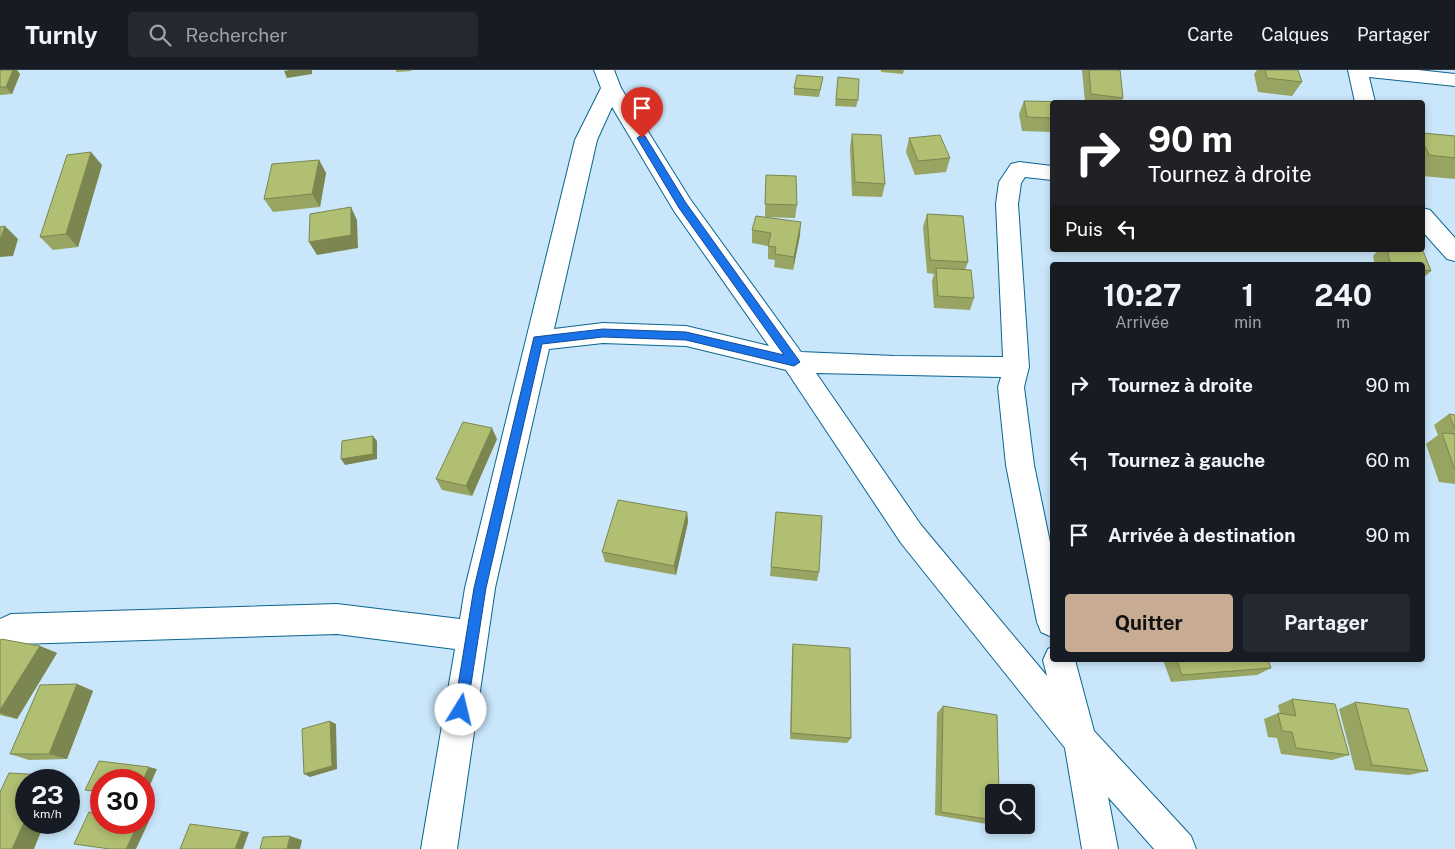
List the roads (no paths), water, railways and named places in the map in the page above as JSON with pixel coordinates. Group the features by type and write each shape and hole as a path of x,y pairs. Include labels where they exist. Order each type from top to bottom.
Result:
{"street":[{"path":"1358,70 1365,100"},
{"path":"1362,70 1455,80"},
{"path":"439,849 480,588 586,140 608,79"},
{"path":"608,79 682,205 794,362 910,534 1079,740 1178,849"},
{"path":"1050,173 1019,169 1010,182 1007,204 1016,367 1011,387 1020,465 1050,612"},
{"path":"1425,219 1455,253"},
{"path":"538,340 603,333 686,336 794,362 894,366 1016,367"},
{"path":"0,646 12,629 337,619 472,636"},
{"path":"1060,662 1079,740 1100,849"}]}
